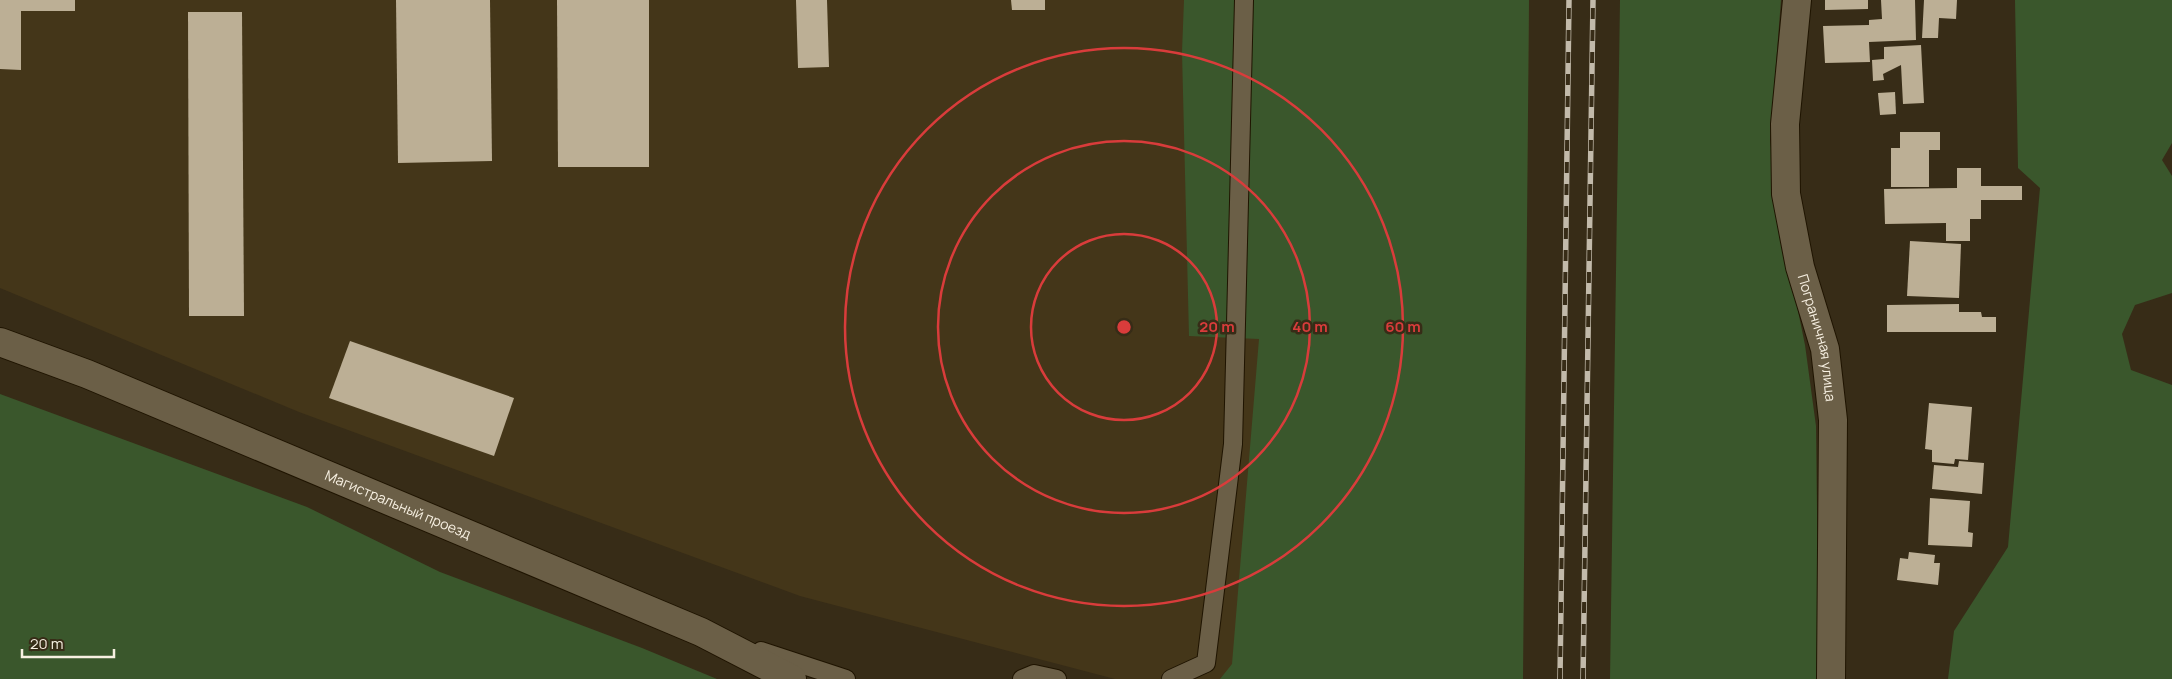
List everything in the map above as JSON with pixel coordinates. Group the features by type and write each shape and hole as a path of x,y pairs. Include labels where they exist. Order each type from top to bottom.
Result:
{"main road":[{"name":"Пограничная улица","path":"1797,0 1785,124 1786,194 1800,267 1825,349 1834,420 1831,679"},
{"name":"Магистральный проезд","path":"0,342 87,374 701,632 792,679"}],"lane":[{"path":"1171,679 1206,663 1233,444 1244,0"},
{"path":"701,632 846,679"},
{"path":"1022,679 1034,674 1057,679"}],"shaded area":[{"path":"0,0 1529,0 1522,679 1115,679 800,596 299,412 0,288"}],"green space":[{"path":"1184,0 1529,0 1523,679 1220,679 1232,664 1259,339 1189,336 1182,52"},
{"path":"1620,0 1781,0 1770,140 1782,233 1805,345 1816,426 1819,679 1610,679"},
{"path":"2015,0 2172,0 2172,143 2162,160 2172,176 2172,293 2135,305 2122,334 2131,370 2172,385 2172,679 1948,679 1954,631 2008,547 2040,188 2018,168"},
{"path":"0,394 307,507 440,572 642,648 717,679 0,679"}],"building":[{"path":"0,0 75,0 75,11 21,11 21,70 0,69"},
{"path":"396,0 490,0 492,161 398,163"},
{"path":"557,0 649,0 649,167 558,167"},
{"path":"796,0 827,0 829,67 798,68"},
{"path":"1011,0 1045,0 1045,10 1012,10"},
{"path":"1825,0 1868,0 1868,9 1825,10"},
{"path":"1881,0 1915,0 1916,40 1869,42 1870,62 1825,63 1823,26 1869,25 1869,20 1882,19"},
{"path":"1924,0 1957,0 1956,19 1939,18 1938,38 1922,38"},
{"path":"188,12 242,12 244,316 189,316"},
{"path":"1921,45 1924,103 1903,104 1901,65 1883,74 1884,80 1873,81 1872,60 1884,59 1884,47"},
{"path":"1895,92 1896,114 1880,115 1878,93"},
{"path":"1900,132 1940,132 1940,150 1929,150 1929,187 1891,187 1891,148 1900,148"},
{"path":"1957,168 1981,168 1981,186 2022,186 2022,200 1981,200 1981,219 1970,219 1970,241 1946,241 1946,223 1885,224 1884,189 1957,188"},
{"path":"1910,241 1961,244 1959,298 1907,296"},
{"path":"1959,304 1959,312 1981,312 1982,317 1996,317 1996,332 1887,332 1887,305"},
{"path":"350,341 514,398 494,456 329,398"},
{"path":"1929,403 1972,407 1968,460 1955,459 1954,464 1932,462 1932,450 1925,449"},
{"path":"1959,461 1984,463 1982,494 1932,489 1934,465 1958,467"},
{"path":"1930,498 1970,501 1968,532 1973,533 1972,547 1928,545"},
{"path":"1909,552 1935,555 1934,563 1940,563 1938,585 1897,580 1900,558 1908,559"}],"railway":[{"path":"1560,679 1569,0"},
{"path":"1583,679 1593,0"}]}
